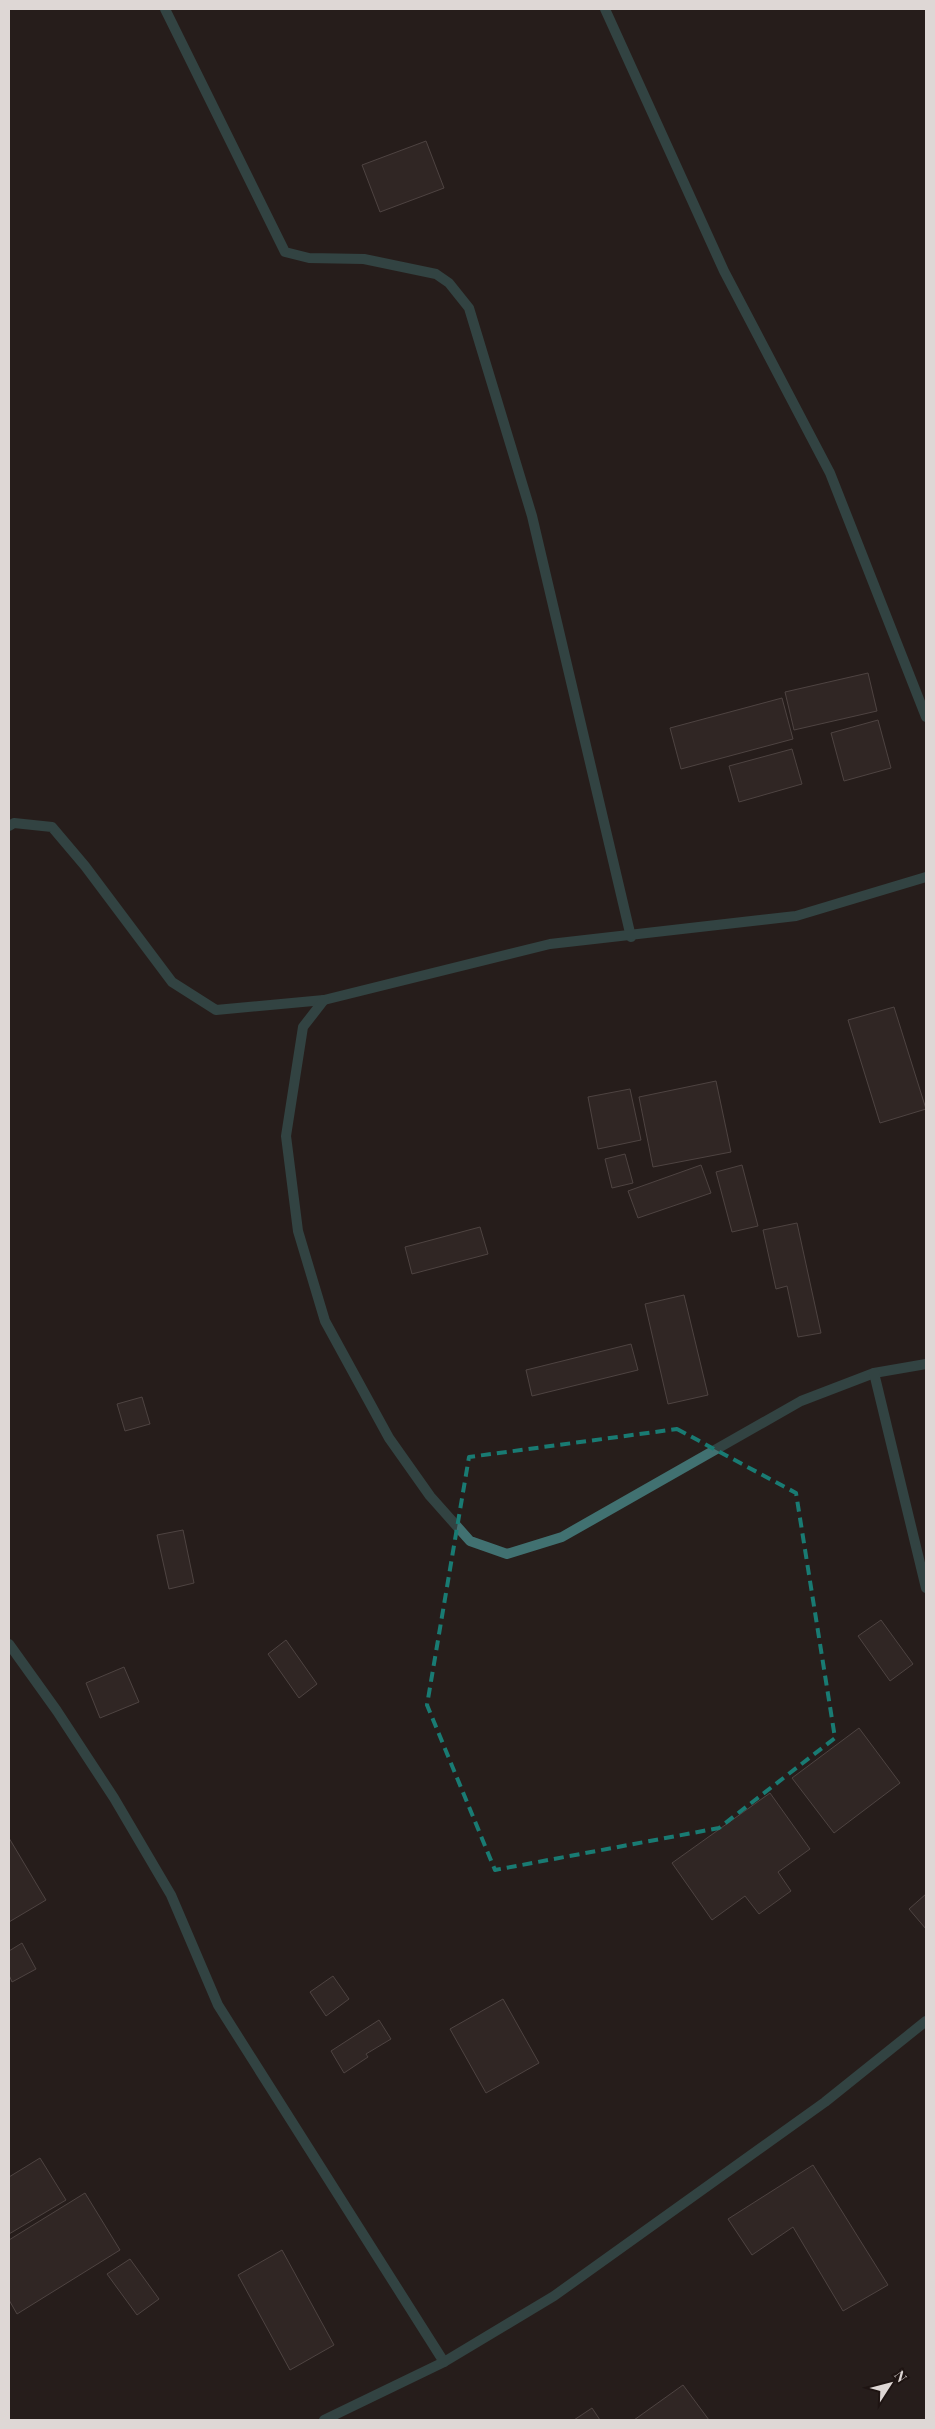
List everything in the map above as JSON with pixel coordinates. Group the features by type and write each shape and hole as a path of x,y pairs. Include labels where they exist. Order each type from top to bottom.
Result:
{"street":[{"path":"165,9 285,252 309,258 364,259 436,274 449,283 469,308 532,516 631,936"},
{"path":"606,9 724,271 830,473 926,717"},
{"path":"9,826 14,823 52,827 85,866 172,982 216,1010 324,1000 550,944 796,916 926,877"},
{"path":"324,1000 303,1027 286,1136 298,1231 326,1321 384,1429 430,1496 470,1542 507,1554 562,1537 801,1401 874,1373 926,1364"},
{"path":"874,1373 926,1588"},
{"path":"9,1644 57,1711 114,1798 171,1894 218,2005 444,2362"},
{"path":"324,2420 444,2362 554,2296 825,2102 926,2021"}],"highlighted area":[{"path":"677,1429 796,1493 835,1738 719,1828 495,1870 427,1705 469,1457"}],"building":[{"path":"426,141 444,188 380,212 362,165"},
{"path":"868,673 877,711 794,730 785,692"},
{"path":"782,698 793,739 681,769 670,728"},
{"path":"878,720 891,768 844,781 831,733"},
{"path":"792,749 802,784 739,802 729,766"},
{"path":"894,1007 926,1109 880,1123 848,1020"},
{"path":"716,1081 731,1152 653,1167 639,1097"},
{"path":"630,1089 641,1140 598,1149 588,1097"},
{"path":"625,1154 633,1183 612,1188 605,1159"},
{"path":"701,1165 711,1193 638,1218 628,1191"},
{"path":"742,1165 758,1226 732,1232 716,1172"},
{"path":"797,1223 821,1333 798,1337 787,1286 776,1289 763,1230"},
{"path":"480,1227 488,1254 412,1274 405,1247"},
{"path":"684,1295 708,1395 668,1404 645,1304"},
{"path":"631,1344 638,1370 532,1396 526,1370"},
{"path":"142,1397 150,1424 125,1431 117,1404"},
{"path":"183,1530 194,1583 169,1589 157,1535"},
{"path":"881,1620 913,1664 890,1681 858,1636"},
{"path":"286,1640 317,1684 299,1698 268,1654"},
{"path":"124,1667 139,1702 100,1718 86,1683"},
{"path":"859,1728 900,1783 834,1833 792,1778"},
{"path":"770,1793 810,1849 778,1872 791,1891 759,1914 745,1896 712,1920 672,1863"},
{"path":"9,1838 46,1900 9,1922"},
{"path":"926,1894 926,1929 909,1909"},
{"path":"22,1943 36,1969 12,1982 9,1975 9,1951"},
{"path":"333,1976 349,1999 326,2016 310,1992"},
{"path":"503,1999 539,2063 486,2093 450,2029"},
{"path":"379,2020 391,2039 366,2054 368,2057 344,2073 331,2051"},
{"path":"40,2158 66,2200 9,2234 9,2177"},
{"path":"813,2165 888,2285 843,2311 793,2227 752,2255 728,2219"},
{"path":"85,2193 120,2250 17,2314 9,2300 9,2240"},
{"path":"282,2250 334,2345 290,2370 238,2275"},
{"path":"130,2259 159,2299 137,2315 107,2274"},
{"path":"683,2385 709,2420 634,2420"},
{"path":"592,2408 600,2420 574,2420"}]}
